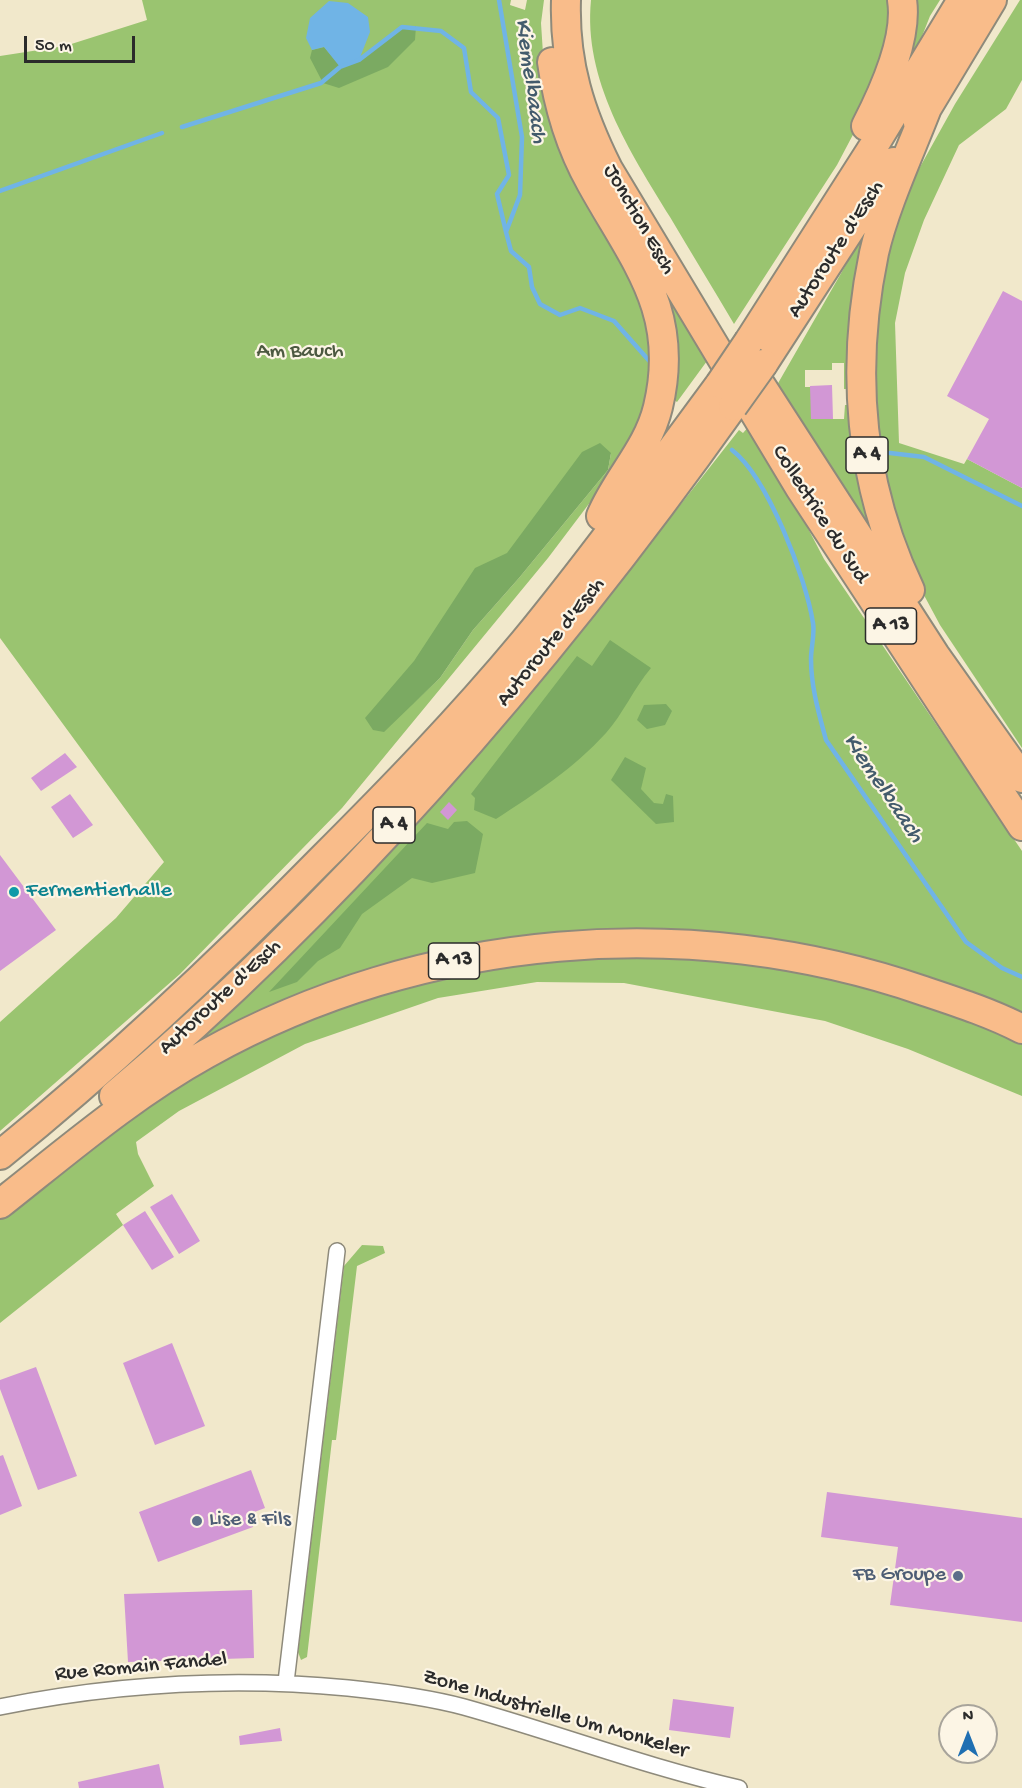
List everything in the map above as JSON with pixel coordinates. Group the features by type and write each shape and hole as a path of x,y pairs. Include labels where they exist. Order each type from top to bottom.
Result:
{"highway":[{"name":"A 4","path":"554,0 550,53 559,106 566,130 590,182 648,283 660,318 664,347 663,381 658,409 647,440 610,494 601,516"},
{"name":"Jonction Esch","path":"566,0 566,43 584,115 608,169 698,321"},
{"name":"A 4","path":"582,0 583,40 590,81 622,160 810,464 935,655 1022,778"},
{"name":"A 4","path":"340,841 601,516 721,386 750,344 882,96 898,44 902,0"},
{"name":"Autoroute d'Esch","path":"750,344 962,0"},
{"name":"Autoroute d'Esch","path":"0,1192 210,1010 281,943 399,820 576,616 721,386 927,108 992,0"},
{"name":"A 4","path":"927,108 874,251 862,333 860,381 863,435 873,490 895,559 943,650 1022,773"},
{"name":"Collectrice du Sud","path":"698,321 801,488 1022,826"},
{"name":"Autoroute d'Esch","path":"0,1155 122,1051 190,988 340,841 451,726 523,643 721,386"},
{"name":"A 13","path":"0,1204 118,1111 203,1055 288,1013 371,984 445,962 530,949 606,943 691,943 790,956 883,977 967,1006 1022,1029"}],"street":[{"path":"286,1682 337,1251"},
{"name":"Rue Romain Fandel","path":"0,1707 121,1689 209,1682 286,1682"},
{"name":"Zone Industrielle Um Monkeler","path":"286,1682 393,1693 463,1707 693,1778 739,1788"}],"green space":[{"name":"Am Bauch","path":"142,0 511,0 510,5 525,10 527,0 544,0 541,23 545,84 651,319 650,403 613,472 548,558 342,808 180,974 0,1131 0,1022 116,918 164,862 0,638 0,56 65,46 147,20","holes":["611,453 608,470 473,630 440,678 409,707"]},
{"path":"591,0 893,0 876,91 837,165 734,324 640,167 612,114 594,59 590,30"},
{"path":"909,0 940,0 930,16 915,54 904,46"},
{"path":"1022,0 1022,80 1006,109 959,145 924,220 905,273 895,323 899,443 964,464 967,459 1022,488 1022,748 940,625 918,584 892,522 870,379 884,254 915,176 955,104"},
{"path":"416,26 415,40 388,67 339,88 323,83 310,58 312,50 324,47 341,67 359,60 402,27"},
{"path":"574,120 707,361 677,402 667,395 669,384"},
{"path":"859,242 870,248 853,389 844,389 844,363 832,363 832,370 805,370 805,387 811,387 811,419 844,419 845,405 854,405 891,563 773,392"},
{"path":"750,425 778,471 824,559 1022,851 1022,1015 608,933 203,1039 219,1018 535,685 587,624 739,430 743,433"},
{"path":"600,443 611,453 608,470 473,630 440,678 384,732 373,730 365,718 414,661 475,568 507,553 582,452"},
{"path":"610,640 651,668 612,726 567,769 496,819 474,810 475,798 471,794 577,656 592,666"},
{"path":"666,704 672,711 665,725 647,729 637,720 644,705"},
{"path":"625,757 646,768 641,789 654,803 663,804 666,794 673,796 674,822 656,824 611,780"},
{"path":"467,821 483,834 475,873 432,883 412,878 362,914 340,948 318,961 297,982 269,992 427,823 448,829 454,822"},
{"path":"689,955 880,987 1022,1041 1022,1096 908,1049 825,1021 624,983 537,982 438,998 305,1044 179,1111 136,1142 138,1154 154,1186 116,1214 123,1225 0,1323 0,1218 125,1120 214,1065 314,1018 366,999 471,970 564,958"},
{"path":"362,1245 383,1246 385,1253 357,1266 336,1440 332,1440 307,1657 301,1660 298,1652 344,1266"}],"water":[{"path":"329,1 348,3 368,17 370,32 359,60 340,67 324,47 312,50 306,38 310,18"}],"building":[{"path":"1003,291 1022,301 1022,488 967,459 989,419 947,396"},
{"path":"832,385 833,419 811,419 810,386"},
{"path":"65,753 77,767 41,791 31,778"},
{"path":"70,794 93,825 73,838 51,807"},
{"path":"449,802 457,810 448,820 440,812"},
{"name":"Fermentierhalle","path":"0,855 56,930 0,971"},
{"path":"172,1194 200,1241 179,1254 150,1207"},
{"path":"145,1211 174,1257 152,1270 123,1225"},
{"path":"172,1343 205,1426 155,1445 123,1363"},
{"path":"36,1367 77,1476 38,1490 0,1389 0,1380"},
{"path":"3,1455 22,1506 0,1515 0,1456"},
{"name":"Lise & Fils","path":"251,1470 265,1508 249,1514 253,1527 158,1562 139,1512"},
{"name":"FB Groupe","path":"827,1492 1022,1518 1022,1622 890,1605 898,1547 821,1537"},
{"path":"252,1590 254,1658 128,1662 124,1594"},
{"path":"673,1699 734,1707 730,1738 669,1730"},
{"path":"280,1728 282,1741 240,1745 239,1736"},
{"path":"159,1764 164,1788 79,1788 78,1782"}],"waterway":[{"name":"Kiemelbaach","path":"499,0 522,137 520,195 506,232 511,251 529,267 532,287 540,304 560,315 580,308 614,321 652,364"},
{"path":"182,127 321,83 340,67 359,60 402,27 441,31 464,48 471,92 498,118 509,175 497,194 506,232"},
{"path":"0,191 162,133"},
{"name":"Kiemelbaach","path":"732,450 746,464 772,505 794,556 809,604 813,627 812,680 826,740 966,942 1002,968 1022,977"},
{"name":"Kiemelbaach","path":"890,453 924,457 1022,506"}],"place":[{"name":"Fermentierhalle","path":"14,892"},
{"name":"Lise & Fils","path":"197,1521"},
{"name":"FB Groupe","path":"958,1576"}]}
